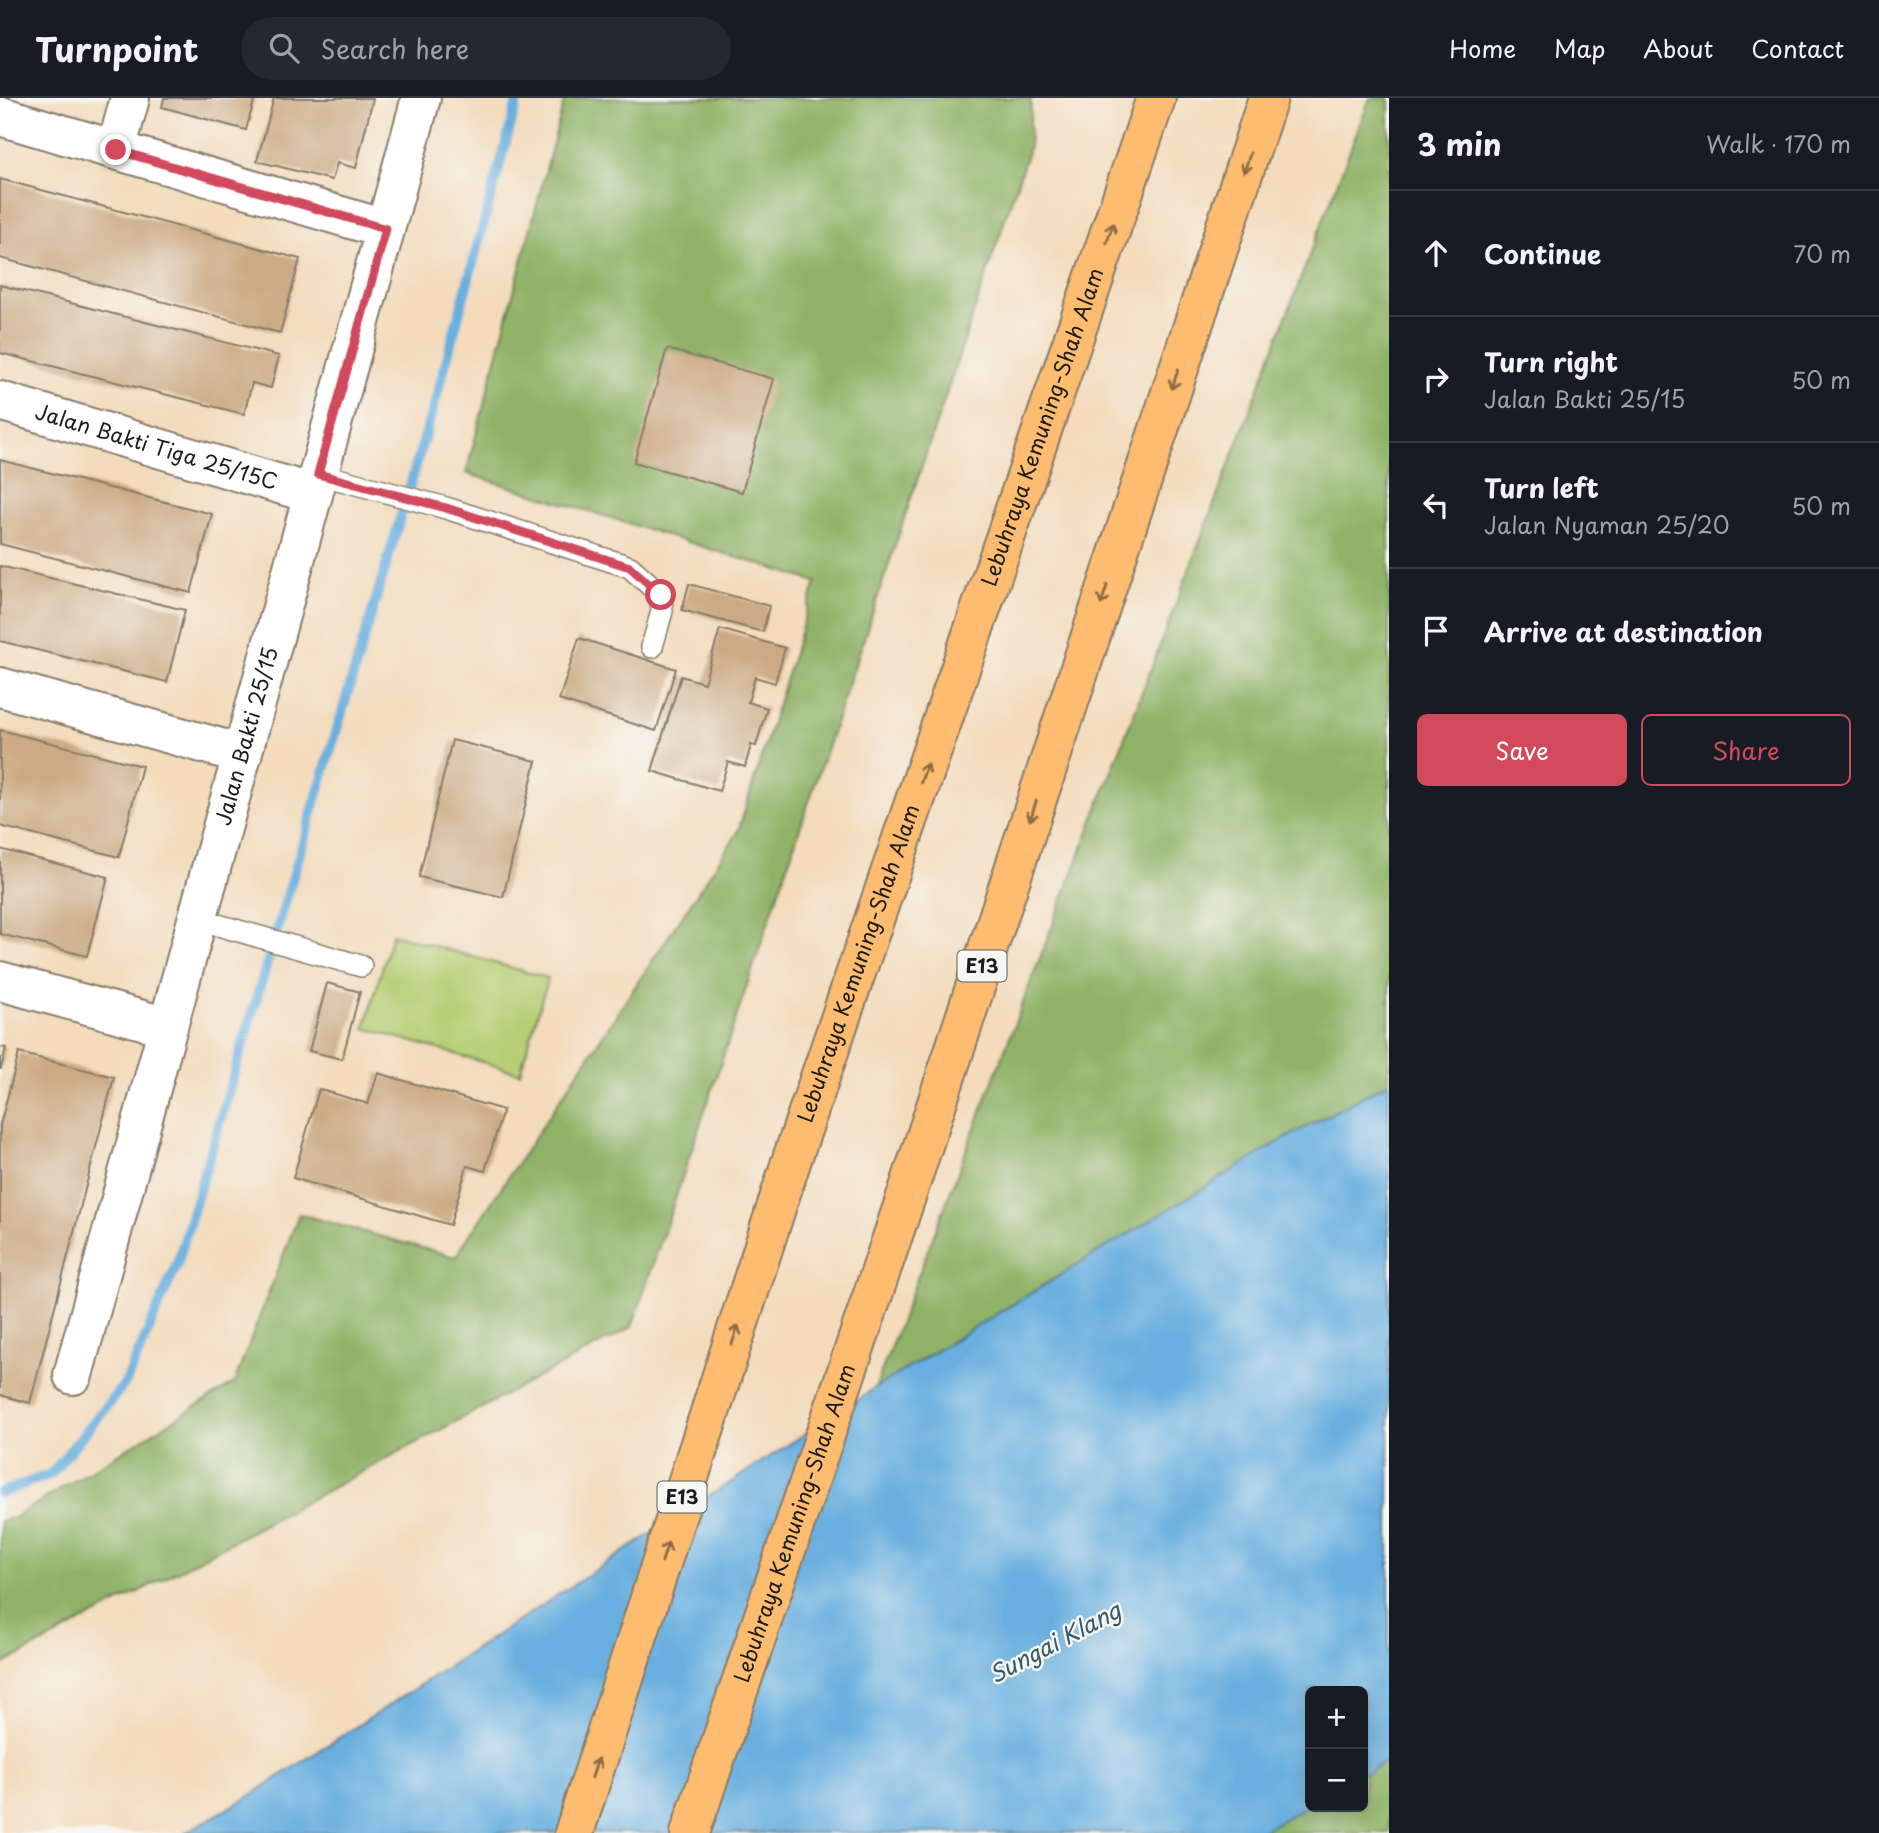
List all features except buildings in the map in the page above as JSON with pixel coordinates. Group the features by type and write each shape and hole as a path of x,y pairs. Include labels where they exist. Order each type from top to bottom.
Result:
{"highway":[{"name":"Lebuhraya Kemuning-Shah Alam","path":"574,1833 791,1162 1156,98"},
{"name":"Lebuhraya Kemuning-Shah Alam","path":"690,1833 904,1201 1268,98"}],"street":[{"path":"116,150 130,98"},
{"name":"Jalan Bakti 25/15","path":"73,1375 421,98"},
{"path":"2,126 116,150 386,229"},
{"name":"Jalan Bakti Tiga 25/15C","path":"0,401 316,484"},
{"path":"0,687 242,754"},
{"path":"0,981 168,1027"}],"lane":[{"path":"316,484 364,486 446,508 630,567 661,595 662,611 652,647"},
{"path":"197,919 361,966"}],"green space":[{"path":"565,98 1031,98 1029,148 632,1327 0,1666 0,1521 13,1518 234,1383 299,1214 455,1257 738,832 816,582 466,473"},
{"path":"1370,98 1389,98 1389,1082 1286,1138 875,1388"},
{"path":"392,934 548,978 520,1073 365,1028"},
{"path":"1389,1758 1389,1833 1255,1833 1305,1805 1305,1812 1368,1812 1368,1770"}],"water":[{"name":"Sungai Klang","path":"1389,1082 1389,1760 1368,1772 1368,1686 1305,1686 1305,1807 1258,1833 184,1833 242,1801 875,1388 1286,1138"}],"waterway":[{"path":"0,1493 51,1474 126,1382 177,1264 437,395 518,98"}],"route":[{"path":"116,150 386,229 318,474 446,508 630,567 661,595"}]}
